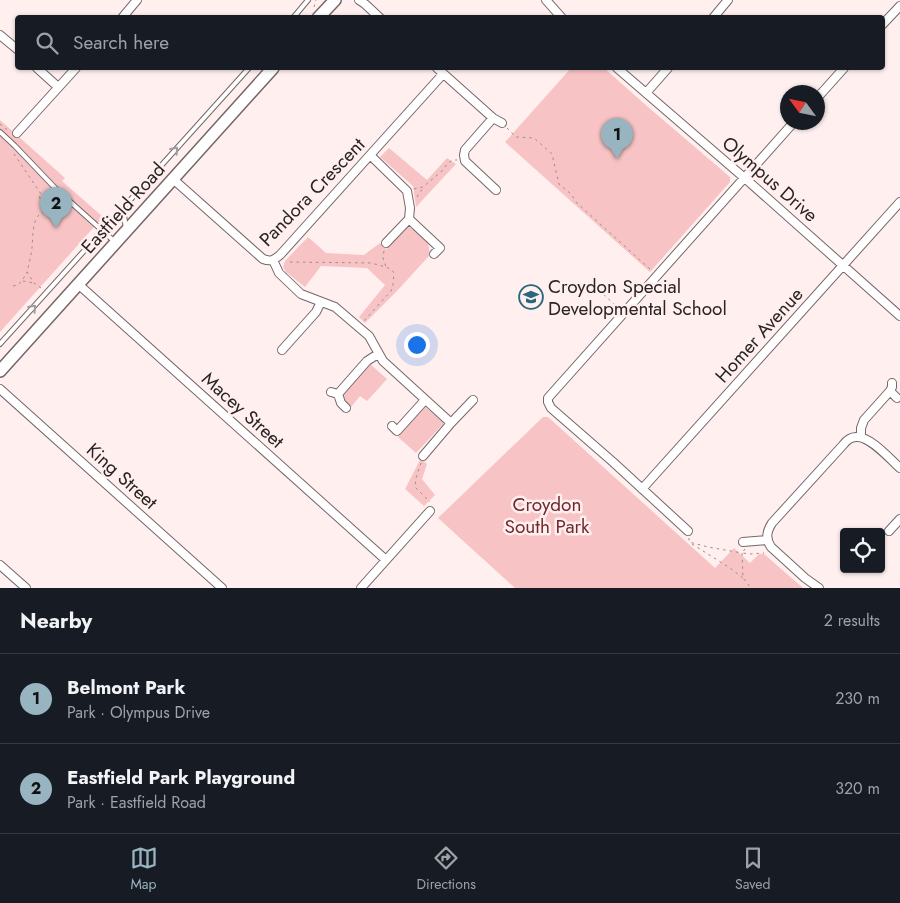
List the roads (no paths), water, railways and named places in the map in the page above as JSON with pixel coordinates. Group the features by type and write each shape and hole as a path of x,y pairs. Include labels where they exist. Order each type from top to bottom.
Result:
{"main road":[{"path":"321,10 335,0"},
{"name":"Eastfield Road","path":"0,371 271,70"}],"street":[{"path":"124,15 137,0"},
{"path":"546,0 559,15"},
{"path":"715,15 728,0"},
{"path":"362,1 377,15"},
{"path":"885,22 900,6"},
{"path":"0,35 15,48"},
{"path":"38,70 58,87"},
{"path":"17,133 74,70"},
{"path":"439,70 493,118 502,123"},
{"name":"Olympus Drive","path":"619,70 745,178 900,316"},
{"path":"646,93 666,70"},
{"path":"825,89 842,70"},
{"name":"Pandora Crescent","path":"173,179 263,259 268,261 274,260 444,74"},
{"path":"493,118 465,150 464,155 465,161 496,190"},
{"path":"688,532 640,492 551,408 548,398 787,130"},
{"path":"370,156 407,191 410,208 409,219 384,243"},
{"name":"Homer Avenue","path":"640,492 900,202"},
{"path":"409,219 440,248 434,254"},
{"path":"274,260 279,273 301,294 335,307 368,336 378,354 388,366 451,423"},
{"name":"Macey Street","path":"78,284 386,560"},
{"path":"282,350 316,312 321,302"},
{"path":"346,408 334,393 367,361 378,354"},
{"path":"860,437 864,420 891,387 897,398"},
{"name":"King Street","path":"0,389 222,588"},
{"path":"392,426 397,430 425,400"},
{"path":"423,456 473,400"},
{"path":"819,588 771,547 767,535 770,527 843,445 852,438 860,437 871,442 900,468"},
{"path":"361,588 432,509"},
{"path":"889,531 900,519"},
{"path":"743,542 768,540"},
{"path":"0,565 26,588"}],"lane":[{"path":"296,15 308,0"},
{"path":"113,219 247,70"},
{"path":"0,132 57,190 116,242"},
{"path":"122,208 126,231"},
{"path":"0,344 102,231"}],"place":[{"name":"Belmont Park","path":"617,159"},
{"name":"Eastfield Park Playground","path":"56,228"},
{"name":"Croydon Special Developmental School","path":"531,297"}],"park label":[{"name":"Croydon South Park","path":"547,515"}]}
